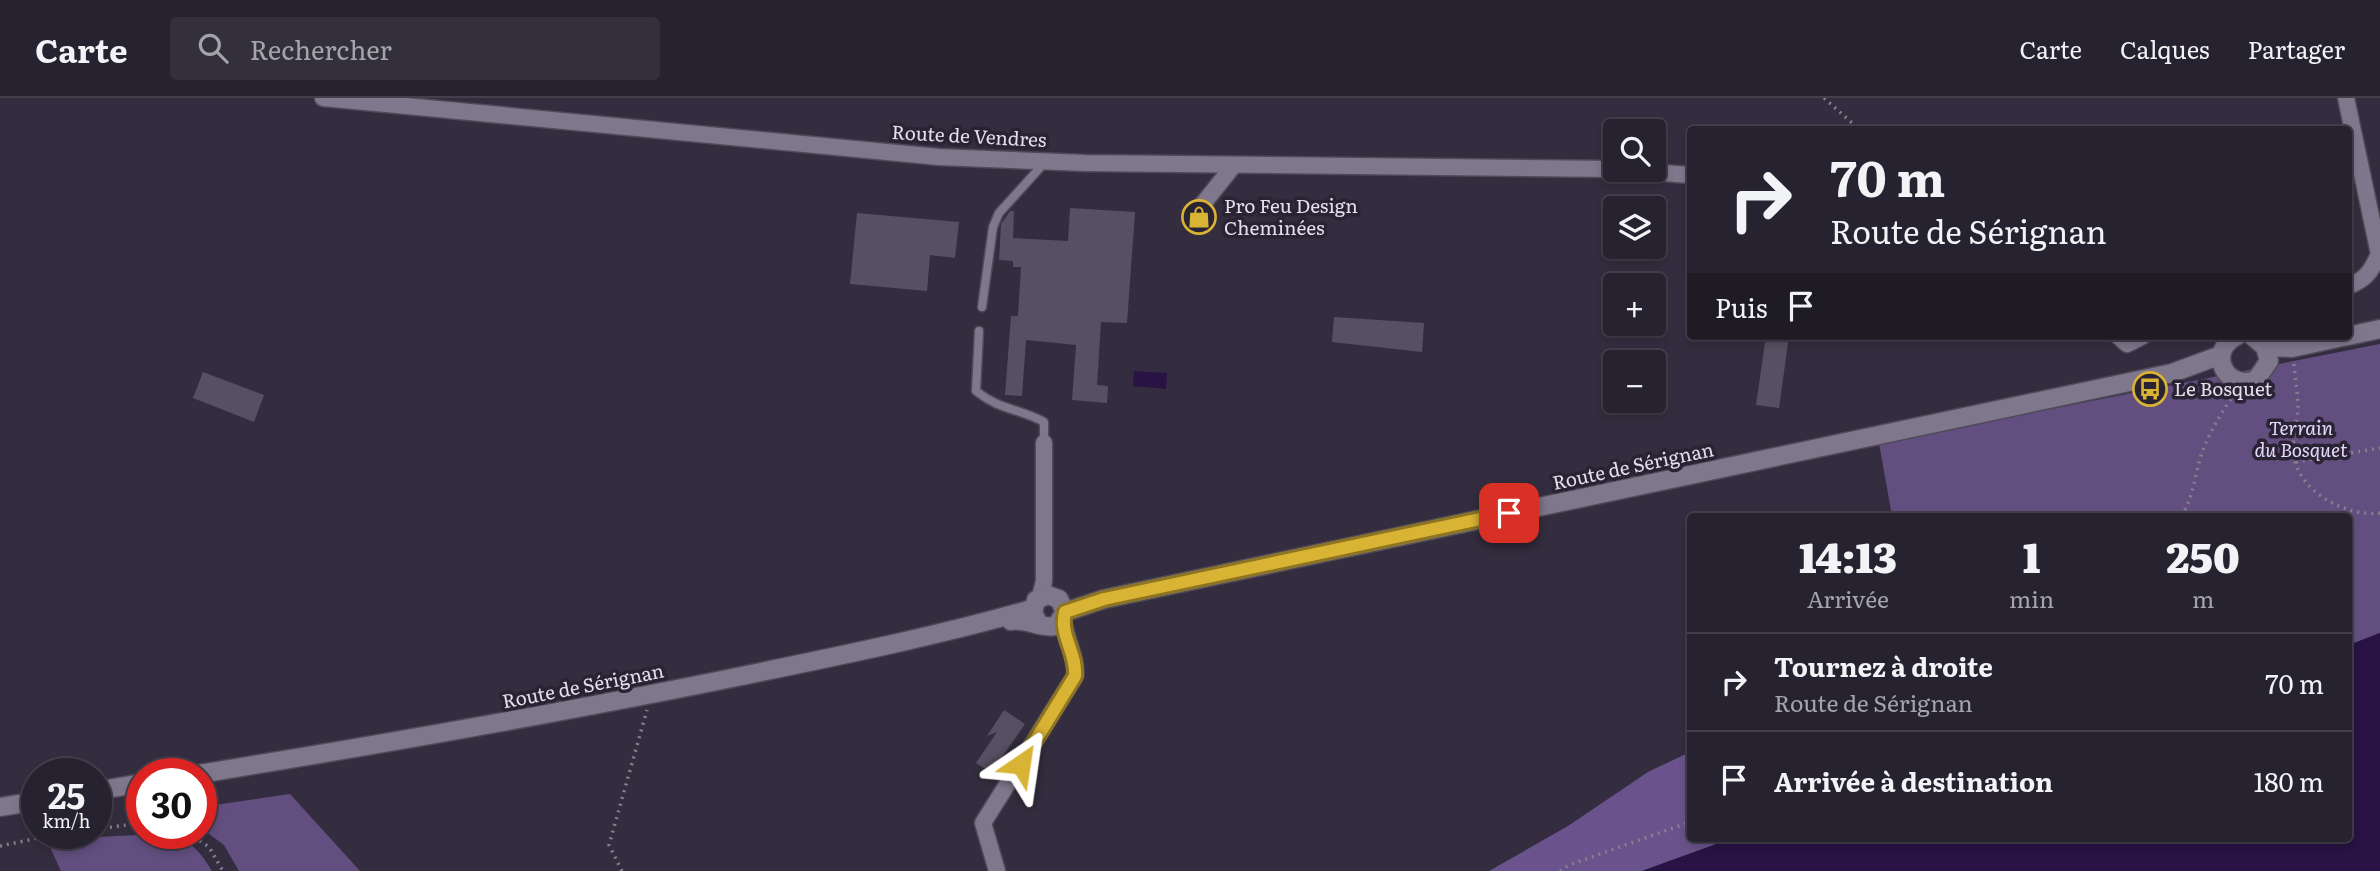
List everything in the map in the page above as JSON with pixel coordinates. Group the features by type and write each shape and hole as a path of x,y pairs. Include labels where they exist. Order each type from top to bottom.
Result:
{"main road":[{"path":"2352,335 2380,330"},
{"path":"2229,340 2223,364 2242,383 2256,380 2262,348 2292,348 2329,340"},
{"name":"Route de Sérignan","path":"217,771 425,737 651,694 1050,607 1104,599 2223,364"},
{"path":"0,807 21,804"}],"street":[{"name":"Route de Vendres","path":"323,98 939,157 1234,165 1603,169"},
{"path":"2346,98 2352,126"},
{"path":"2352,126 2379,254 2371,272 2359,283 2352,285"},
{"path":"1202,205 1234,165"},
{"path":"1666,173 1687,175"},
{"path":"997,871 983,823 1075,676 1076,666 1050,607 1044,443"}],"lane":[{"path":"982,307 993,227 999,213 1046,161"},
{"path":"979,331 976,391 1006,410 1031,415 1044,422 1044,443"}],"path":[{"path":"1824,98 1856,126"},
{"path":"2292,348 2298,404 2296,462 2311,490 2330,502 2371,514 2380,513"},
{"path":"2183,513 2189,505 2200,458 2216,421 2242,383"},
{"path":"2296,462 2380,448"},
{"path":"622,871 609,845 651,694"},
{"path":"1560,871 1569,865 1687,823"},
{"path":"0,846 21,842"},
{"path":"210,849 223,871"}],"green space":[{"name":"Terrain du Bosquet","path":"2380,344 2380,633 2352,644 2352,513 1891,513 1879,443"},
{"path":"290,794 360,871 239,871 224,845 217,840 217,805"},
{"path":"112,836 126,836 126,849 196,849 212,871 61,871 51,849 112,849"}],"shaded area":[{"path":"1134,371 1167,373 1166,389 1133,386"},
{"path":"2380,633 2380,871 1642,871 1722,842 2352,842 2352,644"},
{"path":"1687,753 1687,842 1722,842 1642,871 1489,871 1568,826 1648,772"}],"building":[{"path":"1070,208 1135,212 1127,323 1101,322 1097,385 1108,386 1107,403 1072,400 1076,345 1026,340 1022,396 1005,395 1011,316 1018,316 1021,267 1013,267 1013,261 999,260 1001,224 1010,211 1014,211 1013,238 1068,241"},
{"path":"857,213 959,222 955,258 930,255 927,291 850,284"},
{"path":"1334,317 1424,323 1422,352 1332,342"},
{"path":"1765,340 1788,340 1779,408 1756,405"},
{"path":"203,372 264,395 254,422 193,398"},
{"path":"1004,710 1025,724 991,773 976,763 997,732 987,736"}],"place":[{"name":"Pro Feu Design Cheminées","path":"1199,217"},
{"name":"Le Bosquet","path":"2150,389"}],"route":[{"path":"1021,764 1075,676 1076,666 1064,630 1065,612 1104,599 1509,513"}]}
